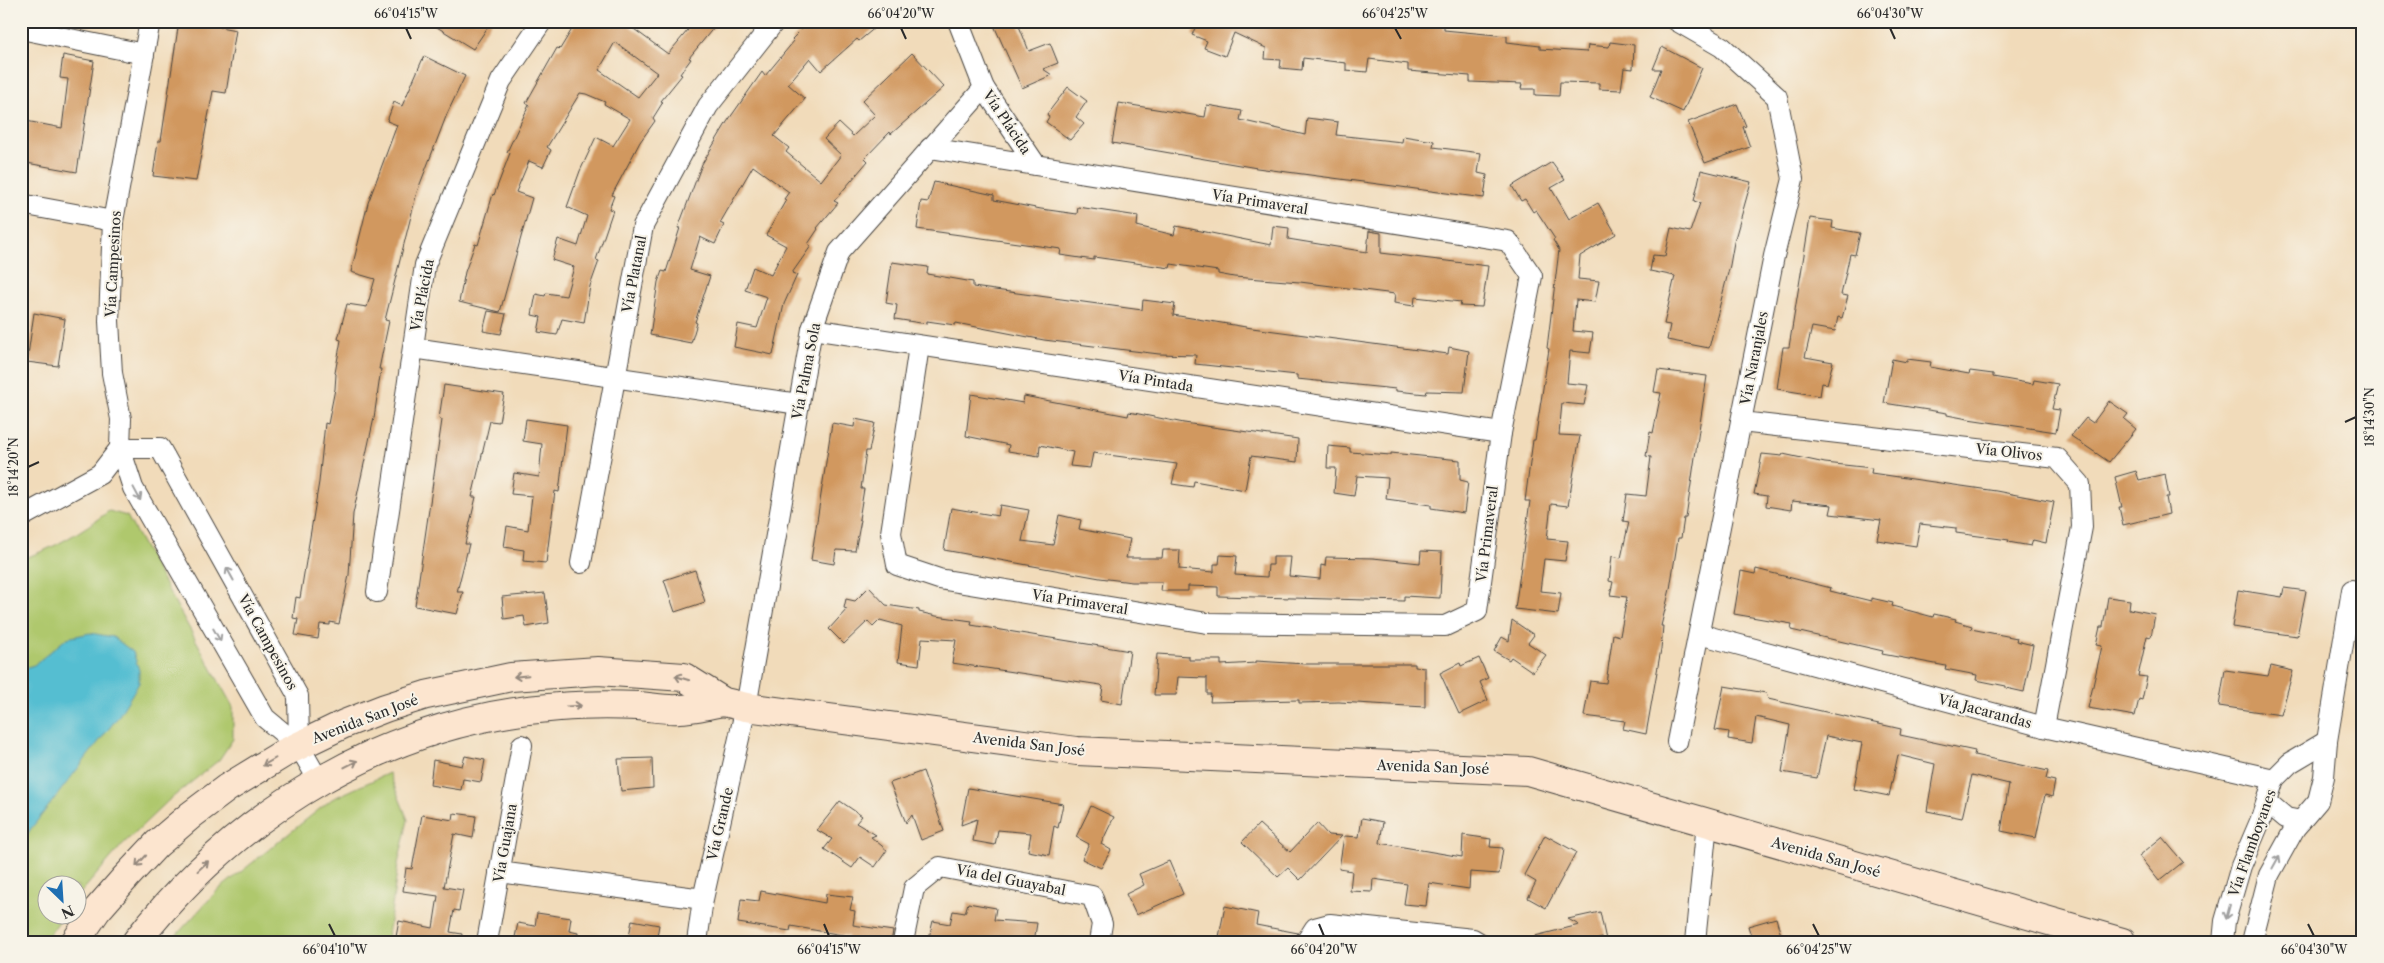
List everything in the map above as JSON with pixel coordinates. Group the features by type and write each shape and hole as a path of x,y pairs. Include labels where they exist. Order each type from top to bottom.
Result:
{"street":[{"name":"Vía Campesinos","path":"150,21 113,220 109,321 112,373 122,418 120,448 133,488 265,718 299,746 319,781"},
{"name":"Vía Plácida","path":"377,592 425,265 501,81 542,21"},
{"name":"Vía Platanal","path":"581,563 643,226 708,106 776,21"},
{"name":"Vía Plácida","path":"958,21 984,88 1036,165"},
{"name":"Vía Naranjales","path":"1677,21 1722,47 1777,97 1793,179 1774,256 1677,742"},
{"path":"21,29 144,54"},
{"name":"Vía Palma Sola","path":"735,705 799,404 812,329 839,252 984,88"},
{"name":"Vía Primaveral","path":"919,346 891,533 897,565 939,579 1207,623 1445,626 1477,611 1501,433 1532,276 1508,241 930,148"},
{"path":"21,204 113,220"},
{"name":"Vía Pintada","path":"812,329 1501,433"},
{"path":"412,348 799,404"},
{"name":"Vía Olivos","path":"1741,422 2057,458 2080,484 2082,527 2044,727"},
{"name":"Vía Campesinos","path":"120,448 160,448 298,696 299,746"},
{"path":"21,517 100,474 120,448"},
{"name":"Vía Flamboyanes","path":"2252,942 2269,874 2301,821 2318,801 2324,777 2327,741 2352,590"},
{"name":"Vía Jacarandas","path":"1698,634 2044,727 2274,779"},
{"name":"Avenida San José","path":"75,942 97,910 157,844 227,788 299,746 344,724 426,695 468,685 537,675 598,671 684,677 735,705"},
{"name":"Avenida San José","path":"136,942 174,896 222,849 262,818 319,781 362,758 400,743 478,720 558,707 631,706 679,710 735,705 1077,751 1528,771 2122,942"},
{"name":"Vía Grande","path":"697,942 735,705"},
{"name":"Vía Flamboyanes","path":"2223,942 2225,921 2241,866 2267,802 2274,779 2290,763 2327,741"},
{"name":"Vía Guajana","path":"487,942 522,745"},
{"path":"2267,802 2286,818 2301,821"},
{"path":"1695,942 1707,823"},
{"name":"Vía del Guayabal","path":"904,942 914,888 940,867 1092,896 1102,924 1099,942"},
{"path":"499,872 703,899"},
{"path":"1306,942 1315,928 1330,924 1473,939 1478,942"}],"green space":[{"path":"109,511 127,516 233,707 233,739 219,760 168,801 122,845 88,884 88,876 38,876 38,926 56,926 44,942 21,942 21,559 45,550 88,526"},
{"path":"389,773 408,820 398,864 387,942 170,942 217,891 332,799"}],"water":[{"path":"90,633 113,637 133,652 139,670 139,683 118,717 30,830 21,845 21,669 34,665 67,638"}],"building":[{"path":"179,21 207,21 220,24 220,27 236,30 226,93 213,91 196,181 153,176 158,141 161,141"},
{"path":"427,21 492,21 473,49"},
{"path":"577,21 623,21 668,54 688,30 678,21 719,21 689,58 691,59 680,74 682,75 661,101 663,102 653,118 655,121 640,142 612,195 614,196 609,209 613,210 596,260 599,261 590,286 584,323 562,319 557,335 538,332 541,317 532,315 536,294 545,296 546,293 566,296 574,267 552,260 558,239 578,246 587,216 567,207 580,171 596,137 613,146 630,119 604,104 605,102 586,94 580,93 547,147 551,150 543,167 529,161 516,192 532,198 500,312 459,302 465,272 475,244 478,245 493,194 510,153 507,152 529,105 526,103 557,48 560,49","holes":["615,42 657,73 638,97 599,70"]},
{"path":"810,21 883,21 859,41 857,39 821,71 810,58 788,84 805,99 774,136 789,148 786,152 821,181 841,155 824,139 839,123 853,136 875,115 862,101 912,53 944,87 891,134 890,132 865,158 868,161 834,201 838,203 817,228 808,244 811,246 792,273 797,275 784,304 773,355 734,347 738,324 757,328 767,297 745,290 753,267 771,275 786,246 766,235 789,192 753,166 720,223 724,225 715,244 700,237 690,270 710,276 695,322 697,323 691,343 650,335 658,282 662,271 666,272 680,228 678,228 702,164 727,122 762,72 765,76 794,41 792,39"},
{"path":"992,21 1017,21 1029,51 1050,43 1058,63 1043,69 1052,75 1022,88"},
{"path":"1198,21 1367,21 1398,25 1398,21 1419,21 1444,24 1444,30 1507,36 1507,42 1540,46 1540,49 1587,52 1588,45 1609,47 1610,42 1634,45 1633,69 1624,68 1621,90 1599,89 1599,83 1560,82 1559,96 1535,95 1535,89 1521,89 1522,84 1470,82 1470,76 1408,71 1408,64 1369,59 1367,72 1346,70 1346,63 1303,58 1302,70 1280,68 1281,60 1265,59 1266,48 1234,33 1225,56 1204,48 1207,41 1192,35"},
{"path":"1662,47 1702,68 1683,112 1650,97 1661,69 1653,69"},
{"path":"63,55 94,61 77,172 21,162 21,120 62,128 68,79 60,78"},
{"path":"424,56 465,76 447,114 417,192 385,320 389,321 379,369 381,369 374,418 353,514 349,575 339,624 330,622 330,625 320,624 318,639 295,635 298,619 293,618 296,597 300,598 319,482 325,423 328,424 335,389 335,373 341,340 338,339 347,304 367,307 375,279 351,272 368,203 397,125 387,121 394,102 402,106"},
{"path":"1068,87 1087,101 1076,117 1084,124 1070,140 1046,122 1049,117 1047,114"},
{"path":"1119,103 1205,117 1207,105 1242,111 1240,120 1305,135 1307,118 1338,122 1336,135 1402,142 1403,136 1434,141 1433,147 1481,153 1478,173 1487,175 1484,198 1257,168 1112,143"},
{"path":"1737,104 1746,126 1743,127 1750,147 1705,163 1688,122"},
{"path":"1552,162 1565,180 1551,188 1569,219 1598,203 1616,234 1580,256 1578,279 1599,281 1595,302 1576,300 1573,331 1593,333 1590,353 1570,351 1567,383 1588,385 1584,405 1562,403 1559,435 1580,436 1568,506 1551,504 1547,539 1568,541 1565,561 1544,559 1540,591 1561,593 1558,614 1515,609 1530,501 1525,501 1533,440 1535,440 1549,349 1547,348 1559,250 1553,240 1555,239 1536,210 1533,212 1525,199 1521,201 1512,186"},
{"path":"1701,170 1751,182 1734,242 1709,348 1667,340 1670,325 1664,324 1675,276 1650,271 1653,255 1665,256 1671,228 1690,232 1700,203 1694,201"},
{"path":"934,182 994,195 994,200 1041,209 1077,214 1078,207 1138,216 1137,226 1174,235 1176,226 1271,245 1273,226 1289,228 1288,239 1367,252 1369,231 1381,233 1381,253 1488,266 1482,307 1460,306 1461,302 1415,297 1414,306 1394,303 1395,294 1300,282 1234,277 1218,274 1218,271 1171,264 1170,268 1094,257 1094,260 1060,255 1061,249 917,229 921,201 928,202"},
{"path":"1810,218 1833,221 1832,228 1860,233 1855,255 1850,254 1841,295 1848,296 1842,318 1838,317 1835,331 1812,327 1805,357 1833,362 1827,384 1822,383 1820,396 1777,389 1783,347 1789,347"},
{"path":"892,262 928,267 927,274 973,282 973,287 1142,310 1143,300 1175,304 1173,315 1252,328 1448,354 1449,347 1469,351 1464,392 1427,391 1426,394 1396,391 1396,389 1297,379 1297,375 1195,364 1196,355 1159,354 1044,340 956,323 955,325 927,321 927,324 895,319 897,305 886,303"},
{"path":"488,311 506,314 501,334 483,331"},
{"path":"34,313 65,319 58,366 27,362"},
{"path":"1892,359 1907,362 1907,359 1931,362 1930,367 1969,374 1970,371 1993,374 1993,377 2033,384 2034,380 2058,384 2052,409 2060,410 2056,432 1968,419 1947,415 1947,413 1884,403"},
{"path":"1658,370 1707,376 1686,518 1684,518 1681,538 1678,538 1670,589 1661,626 1663,626 1661,649 1646,734 1623,729 1625,721 1584,716 1590,681 1606,683 1613,634 1620,636 1627,597 1610,595 1613,582 1609,581 1612,556 1621,558 1629,522 1623,521 1627,494 1646,496 1651,457 1646,456 1650,432 1653,433 1661,393 1654,392"},
{"path":"444,385 504,394 499,422 490,421 472,497 476,497 465,544 469,544 457,592 463,592 457,614 415,606 442,420 439,419"},
{"path":"971,394 1023,403 1024,396 1128,416 1129,412 1184,423 1298,439 1297,462 1251,456 1245,490 1194,481 1193,487 1172,484 1177,464 1093,453 1090,468 1070,466 1073,452 1040,445 1039,456 1008,451 1009,445 966,436"},
{"path":"2109,401 2128,414 2124,419 2136,429 2109,462 2071,436 2086,418 2093,423"},
{"path":"526,419 567,425 559,492 555,491 546,563 523,561 524,550 504,547 507,526 528,530 532,496 511,494 514,473 539,477 542,444 523,441"},
{"path":"855,419 875,423 869,451 866,451 861,489 864,489 859,519 861,520 855,551 836,550 834,564 811,560 832,423 854,427"},
{"path":"1328,446 1350,448 1350,452 1391,455 1391,453 1460,460 1460,480 1468,482 1464,513 1431,508 1431,505 1386,499 1388,478 1357,476 1354,496 1334,493 1336,468 1327,468"},
{"path":"1762,454 1782,456 1783,454 1825,463 1872,468 1871,473 1996,491 2054,502 2046,543 2033,540 2031,546 2008,542 2009,540 1956,533 1956,528 1920,524 1916,546 1877,540 1881,520 1830,514 1832,505 1792,501 1791,510 1766,506 1767,496 1754,494"},
{"path":"2136,471 2139,480 2165,474 2169,497 2166,497 2169,514 2123,525 2119,507 2122,507 2115,477"},
{"path":"1000,505 1029,510 1022,541 1053,545 1059,515 1081,520 1079,529 1130,539 1126,558 1162,558 1163,550 1180,550 1179,569 1214,572 1214,564 1219,564 1220,555 1237,556 1235,575 1267,577 1268,565 1273,565 1273,557 1291,557 1289,576 1320,579 1321,565 1325,566 1326,557 1373,558 1420,563 1421,551 1442,552 1440,598 1404,596 1404,601 1218,596 1218,587 1188,586 1188,591 1161,591 1162,582 1132,582 1100,578 944,550 951,508 998,516"},
{"path":"1756,569 1831,588 1830,591 1871,601 1871,598 1893,603 1892,606 1933,617 1934,614 1956,619 1955,621 1972,626 1971,629 2017,638 2016,641 2033,645 2024,692 1976,680 1977,675 1945,669 1946,666 1882,654 1883,651 1791,630 1792,624 1734,614 1741,571 1755,574"},
{"path":"695,570 705,602 675,612 664,580"},
{"path":"869,587 886,605 919,610 919,612 936,616 972,621 971,625 1130,651 1122,704 1101,700 1103,687 1101,685 952,663 956,640 922,638 919,665 898,662 902,626 880,620 873,627 868,621 844,644 829,629 847,609 844,608 846,599 855,601"},
{"path":"2284,588 2306,591 2297,636 2232,627 2238,590 2282,597"},
{"path":"545,593 549,623 526,627 524,616 504,619 502,597"},
{"path":"2108,597 2130,600 2129,609 2155,614 2151,637 2147,636 2138,676 2147,677 2142,700 2139,699 2135,716 2088,708 2102,646 2096,645 2100,627 2103,627"},
{"path":"1512,620 1534,635 1528,643 1546,655 1533,672 1511,657 1509,660 1494,651 1502,637 1509,641"},
{"path":"1157,654 1189,656 1189,660 1221,660 1221,665 1256,663 1256,661 1305,664 1415,664 1415,667 1425,668 1425,707 1339,702 1299,703 1299,700 1210,702 1211,694 1207,694 1207,678 1178,677 1176,695 1154,695"},
{"path":"1479,658 1488,678 1480,682 1488,700 1459,714 1440,673 1460,663 1461,666"},
{"path":"2271,666 2293,671 2281,715 2219,706 2225,670 2268,676"},
{"path":"1724,686 1766,693 1768,699 1901,729 1900,735 1975,751 1974,755 2048,771 2046,779 2055,781 2052,797 2045,795 2036,838 2001,831 2009,784 1972,775 1962,818 1927,811 1935,764 1898,755 1889,796 1854,789 1862,743 1826,736 1817,778 1782,772 1790,725 1756,717 1752,743 1728,739 1729,732 1715,730"},
{"path":"465,756 485,760 481,782 463,779 461,790 430,785 433,760 462,766"},
{"path":"652,758 653,788 621,791 618,759"},
{"path":"923,771 944,831 921,840 912,815 906,823 890,783"},
{"path":"968,788 1063,804 1058,828 1054,826 1049,855 1028,851 1031,833 998,830 995,845 973,841 977,819 961,825"},
{"path":"840,801 862,816 856,823 876,835 871,837 887,850 875,867 860,857 852,868 824,849 832,839 817,830"},
{"path":"1091,806 1114,817 1101,844 1111,850 1101,868 1082,859 1089,844 1076,837"},
{"path":"454,813 476,816 473,838 454,834 444,887 463,890 459,911 454,910 450,932 462,934 461,942 395,942 399,921 433,928 438,896 403,891 406,868 412,869 422,815 453,820"},
{"path":"1362,818 1383,822 1380,843 1462,857 1463,835 1491,839 1490,847 1503,848 1499,874 1470,872 1469,889 1429,883 1426,906 1404,904 1407,884 1373,879 1372,892 1350,891 1352,871 1339,869 1344,836 1359,837"},
{"path":"1317,823 1328,835 1342,836 1300,880 1288,868 1278,877 1242,842 1259,824 1290,852"},
{"path":"1545,835 1576,852 1546,908 1528,898 1536,882 1524,875"},
{"path":"2162,837 2183,862 2159,881 2139,856"},
{"path":"1169,861 1183,894 1136,915 1126,894 1144,885 1139,874"},
{"path":"761,891 825,903 826,894 853,897 850,910 855,911 853,925 893,931 891,942 847,942 848,936 791,926 790,931 738,923 741,899 759,901"},
{"path":"968,903 996,908 994,920 1037,923 1034,942 928,942 933,921 950,924 953,911 965,913"},
{"path":"1225,906 1258,913 1256,925 1298,933 1294,942 1218,942"},
{"path":"1600,912 1606,940 1602,938 1589,942 1536,942 1535,936 1579,925 1568,919"},
{"path":"537,913 571,918 569,931 578,933 577,942 514,942 518,923 535,926"},
{"path":"1776,918 1783,942 1753,942 1748,926"},
{"path":"632,920 659,925 656,942 628,942"}]}
